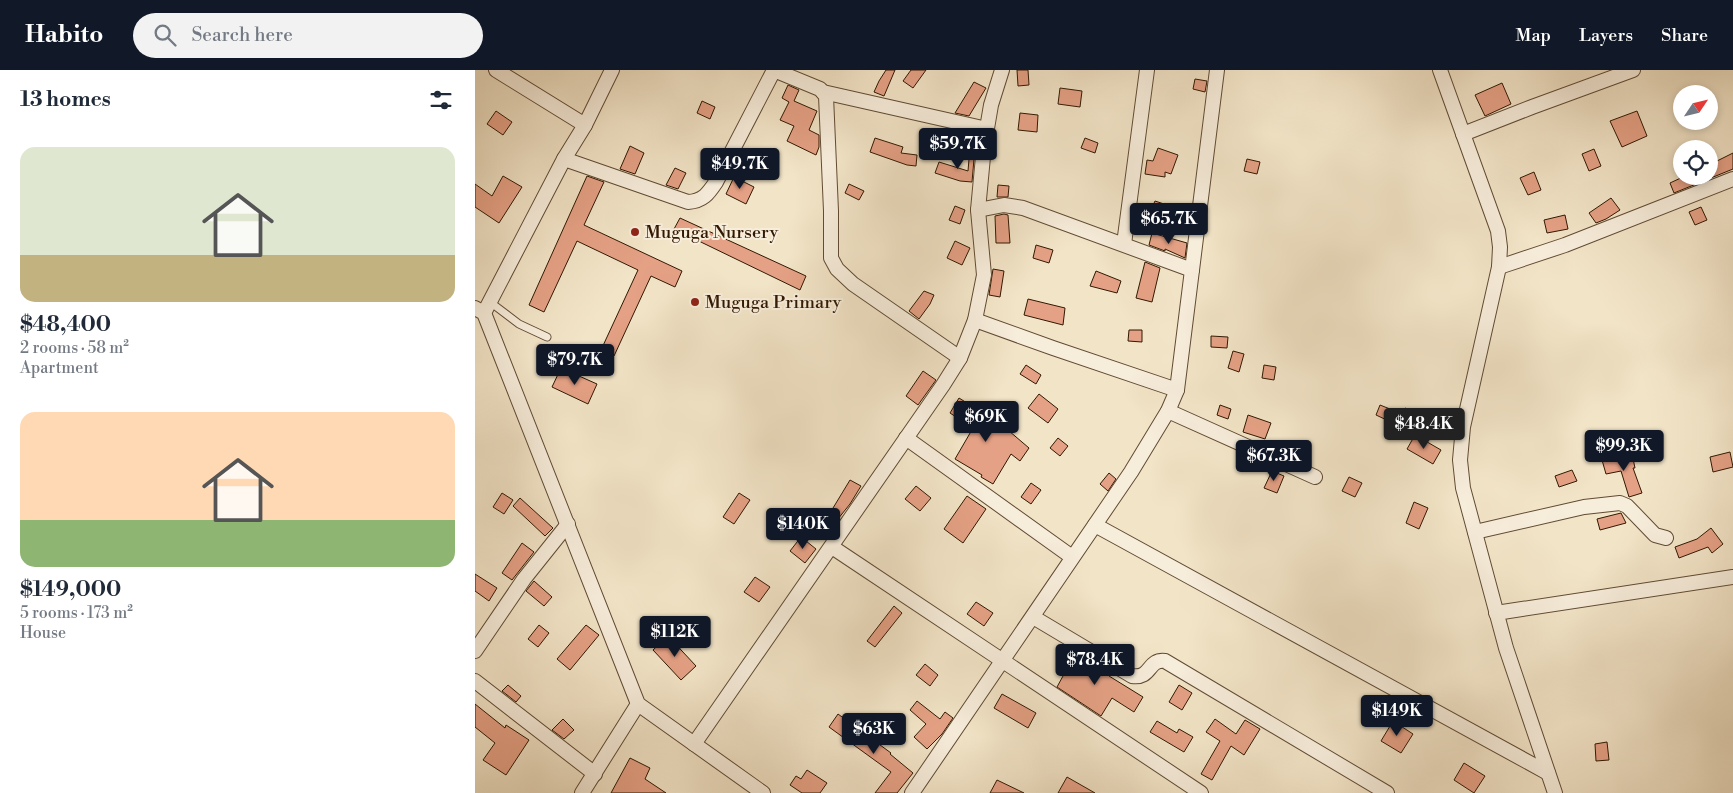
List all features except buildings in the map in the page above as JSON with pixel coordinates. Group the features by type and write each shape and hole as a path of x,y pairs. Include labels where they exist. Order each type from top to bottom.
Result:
{"street":[{"path":"611,70 585,125 564,159 483,308 638,704 762,793"},
{"path":"564,159 688,202 699,201 707,195 716,182 774,70 820,89 823,92 987,129"},
{"path":"694,744 960,358 975,320 984,275 978,210 987,129 991,106 1002,70"},
{"path":"1124,244 1147,70"},
{"path":"912,793 1131,472 1168,411 1177,390 1217,70"},
{"path":"1440,70 1498,231 1500,248 1499,267 1463,427 1460,460 1463,488 1505,648 1555,793"},
{"path":"1463,134 1532,106 1633,70"},
{"path":"502,71 585,125"},
{"path":"823,92 827,101 831,258 833,264 853,284 960,358"},
{"path":"1499,267 1565,244 1733,179"},
{"path":"978,210 1005,205 1023,208 1192,270"},
{"path":"975,320 1177,390"},
{"path":"1168,411 1315,477"},
{"path":"906,438 1072,557"},
{"path":"1475,532 1584,507 1620,503 1627,506 1655,535 1666,538"},
{"path":"475,651 524,579 568,524"},
{"path":"1095,525 1548,773"},
{"path":"832,546 1201,793"},
{"path":"1496,613 1733,577"},
{"path":"1033,617 1132,676 1140,677 1146,674 1154,663 1165,661 1387,793"},
{"path":"475,681 595,774"},
{"path":"582,793 638,704"}],"lane":[{"path":"483,308 547,337"}],"place":[{"name":"Muguga Nursery","path":"635,232"},
{"name":"Muguga Primary","path":"695,302"}]}
